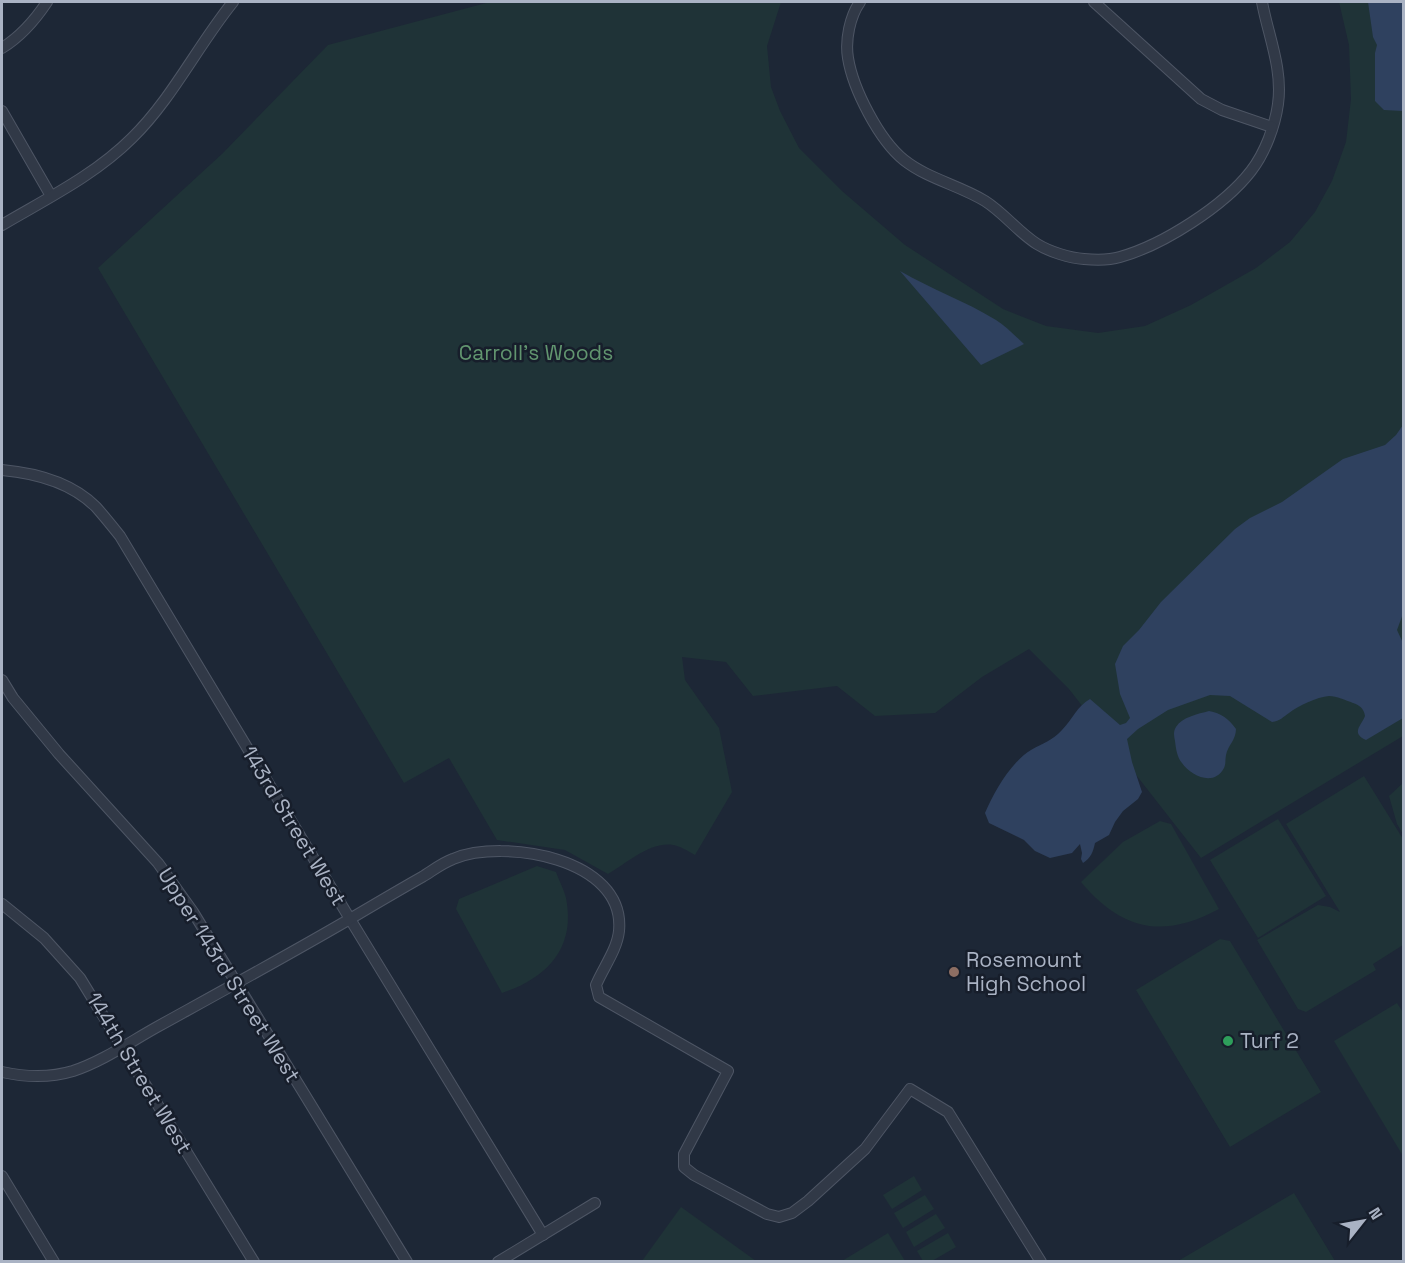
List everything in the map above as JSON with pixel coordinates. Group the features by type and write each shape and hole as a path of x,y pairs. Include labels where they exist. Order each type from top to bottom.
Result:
{"street":[{"path":"2,48 36,18 47,2"},
{"path":"2,225 90,173 132,138 166,96 233,2"},
{"path":"860,2 848,36 848,57 861,96 887,141 903,159 923,173 968,191 1000,212 1038,244 1065,255 1084,259 1119,258 1176,233 1231,193 1251,171 1263,152 1278,103 1277,68 1262,2"},
{"path":"1094,2 1201,99 1222,110 1272,127"},
{"path":"2,111 51,196"},
{"name":"143rd Street West","path":"2,470 26,472 43,477 75,492 95,506 120,536 543,1235"},
{"name":"Upper 143rd Street West","path":"2,680 13,698 59,754 158,862 193,912 407,1262"},
{"path":"2,1072 24,1076 62,1074 87,1066 237,984 453,858 495,850 539,854 588,874 601,883 615,904 619,930 615,945 596,985 599,997 728,1071 684,1154 684,1167 694,1175 767,1214 779,1217 792,1213 808,1202 865,1149 910,1089 948,1112 1041,1262"},
{"name":"144th Street West","path":"2,904 44,938 70,964 254,1262"},
{"path":"2,1176 54,1262"},
{"path":"498,1262 595,1203"}],"green space":[{"name":"Carroll's Woods","path":"490,2 781,2 767,46 771,87 780,111 799,148 842,191 905,245 1003,309 1046,326 1098,333 1145,326 1191,305 1256,268 1290,242 1315,212 1332,181 1346,142 1351,99 1349,45 1339,2 1403,2 1403,736 1201,858 1069,689 1029,649 982,677 935,713 875,716 837,686 753,696 726,662 682,657 685,680 719,728 732,792 695,855 676,846 656,846 608,874 565,850 497,840 449,758 404,783 98,268 223,153 328,45"},
{"path":"1364,776 1403,839 1403,945 1373,964 1376,970 1306,1012 1298,1009 1257,940 1318,905 1340,912 1286,824"},
{"path":"1403,783 1403,834 1397,824 1389,796"},
{"path":"1278,819 1326,896 1258,938 1210,860"},
{"path":"1160,821 1171,824 1219,909 1180,924 1162,927 1128,920 1112,911 1081,882 1123,842"},
{"path":"537,866 556,872 566,898 567,932 555,959 545,970 518,987 502,993 456,909 459,899"},
{"name":"Turf 2","path":"1220,939 1230,941 1321,1092 1230,1147 1136,990"},
{"path":"1397,1003 1404,1014 1403,1156 1334,1041"},
{"path":"914,1176 922,1190 892,1209 883,1195"},
{"path":"1294,1193 1335,1261 1178,1261"},
{"path":"925,1195 934,1209 903,1228 894,1213"},
{"path":"681,1207 756,1261 642,1261"},
{"path":"936,1214 945,1228 914,1247 906,1232"},
{"path":"888,1233 905,1261 842,1261"},
{"path":"948,1233 956,1247 932,1261 923,1261 917,1251"}],"water":[{"path":"1368,2 1403,2 1403,111 1384,110 1375,101 1377,45 1373,37"},
{"path":"900,271 996,320 1024,344 981,365"},
{"path":"1403,425 1404,611 1397,630 1403,643 1403,718 1366,740 1358,732 1365,716 1362,709 1338,697 1329,696 1313,700 1272,722 1230,696 1210,695 1168,710 1138,729 1127,739 1142,792 1138,799 1123,811 1109,835 1095,843 1088,859 1083,863 1080,844 1072,853 1050,858 1035,851 1024,840 989,823 985,813 998,787 1010,770 1024,755 1058,734 1085,702 1090,699 1120,725 1126,723 1130,718 1120,694 1115,664 1123,646 1161,602 1235,529 1250,518 1282,502 1343,459 1385,445"},
{"path":"1209,711 1224,717 1236,729 1220,774 1203,778 1191,772 1182,763 1177,753 1174,731 1182,721"}],"place":[{"name":"Rosemount High School","path":"954,972"},
{"name":"Turf 2","path":"1228,1041"}]}
